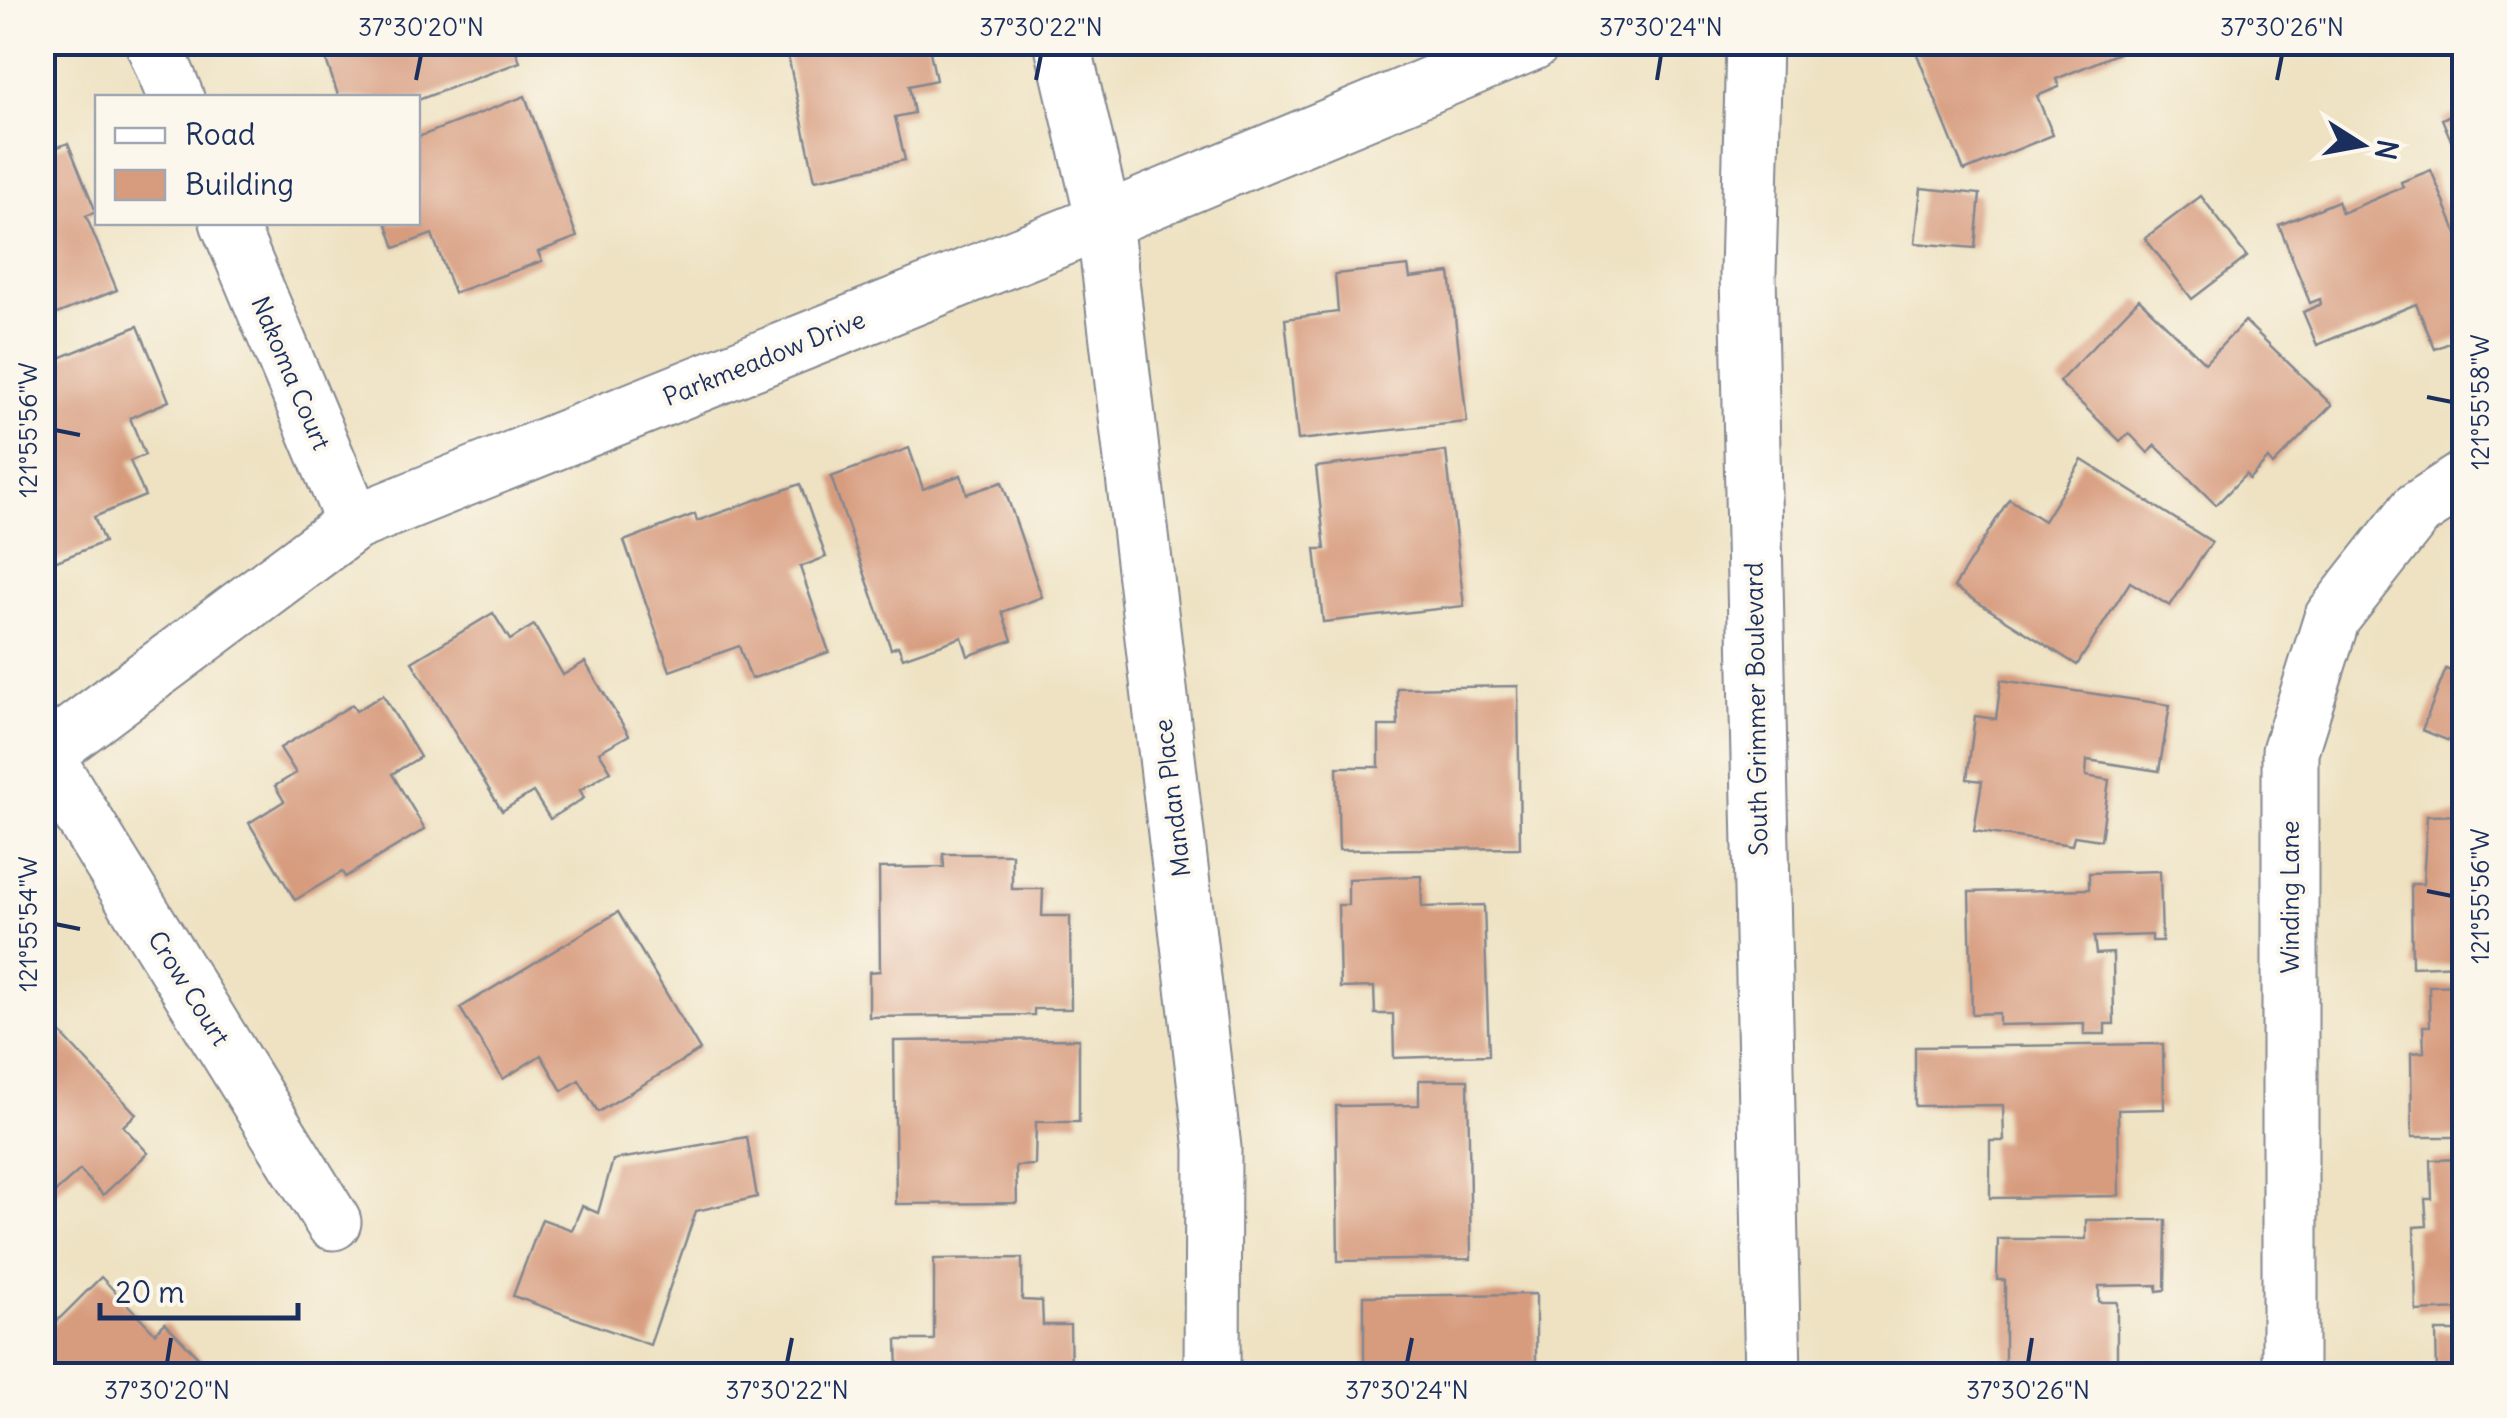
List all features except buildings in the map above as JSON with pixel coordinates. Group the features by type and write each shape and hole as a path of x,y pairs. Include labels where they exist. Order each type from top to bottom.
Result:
{"street":[{"path":"153,42 175,95"},
{"name":"Mandan Place","path":"1062,42 1104,221 1213,1148 1212,1376"},
{"name":"Parkmeadow Drive","path":"43,755 354,523 1104,221 1533,42"},
{"name":"South Grimmer Boulevard","path":"1754,42 1749,347 1774,1376"},
{"name":"Nakoma Court","path":"229,225 354,523"},
{"name":"Winding Lane","path":"2290,1376 2290,751 2332,618 2418,510 2464,480"},
{"name":"Crow Court","path":"43,755 333,1222"}]}
